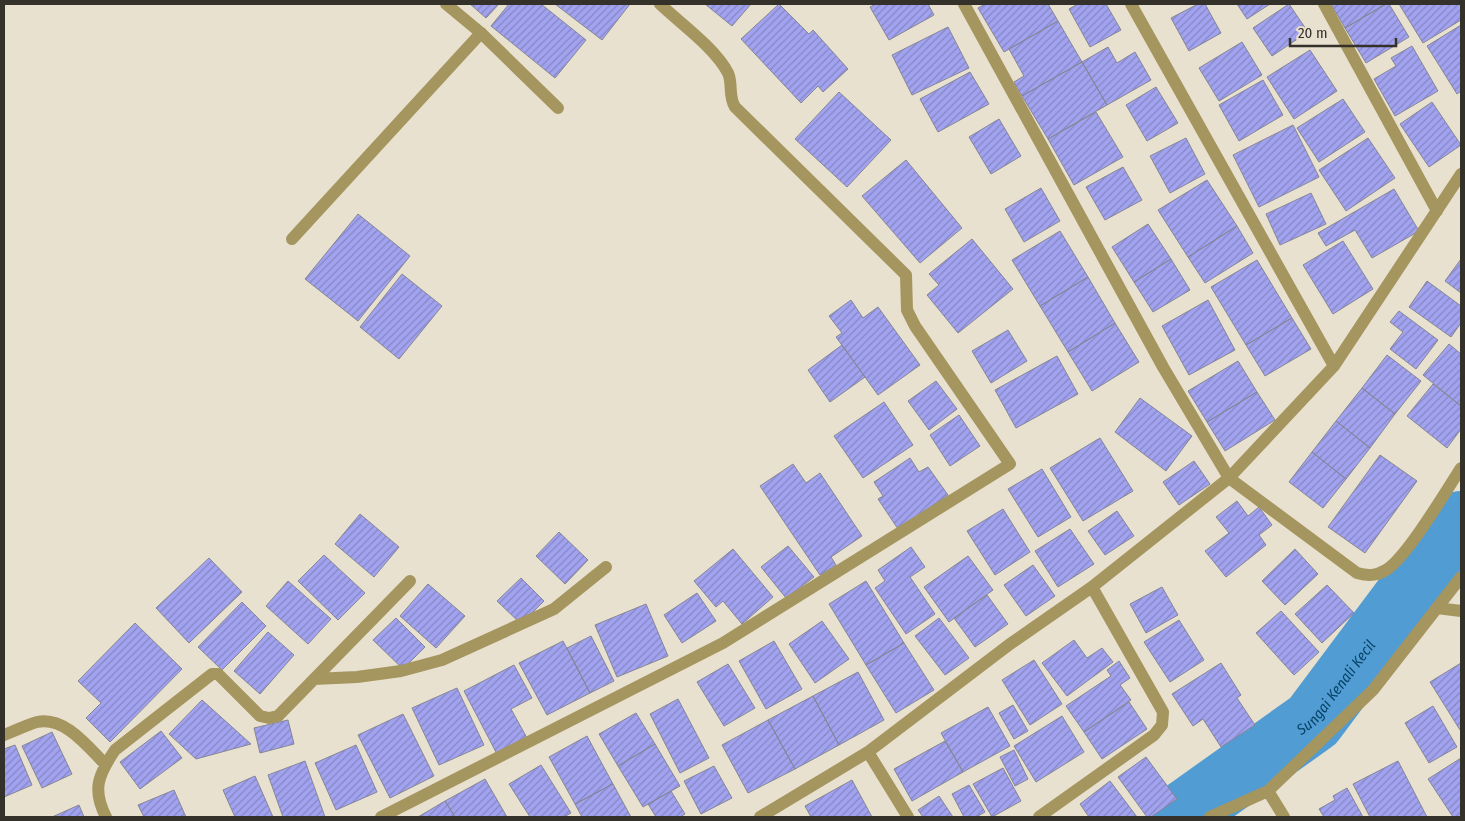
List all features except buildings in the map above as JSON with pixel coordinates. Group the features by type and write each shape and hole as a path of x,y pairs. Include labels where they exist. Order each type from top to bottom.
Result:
{"street":[{"path":"446,4 481,33 558,108"},
{"path":"381,817 723,643 1010,464 907,310 906,275 734,107 730,97 728,74 716,56 660,4"},
{"path":"964,4 1163,367 1229,478 1357,573 1369,576 1386,570 1401,556 1461,468"},
{"path":"1131,4 1334,366"},
{"path":"1324,4 1437,211"},
{"path":"292,239 481,33"},
{"path":"760,817 868,752 1010,644 1092,587 1229,478 1334,366 1461,174"},
{"path":"314,679 357,677 402,671 442,660 554,609 606,567"},
{"path":"1210,817 1268,792 1373,690 1461,577"},
{"path":"106,817 99,803 98,783 105,764 115,750 212,674 218,674 260,716 269,718 278,716 410,581"},
{"path":"1039,817 1154,735 1164,718 1163,712 1092,587"},
{"path":"1437,608 1461,611"},
{"path":"4,735 38,722 56,723 75,734 105,764"},
{"path":"868,752 908,817"},
{"path":"1268,792 1284,817"}],"waterway":[{"name":"Sungai Kenali Kecil","path":"1178,817 1313,721 1461,523"}]}
